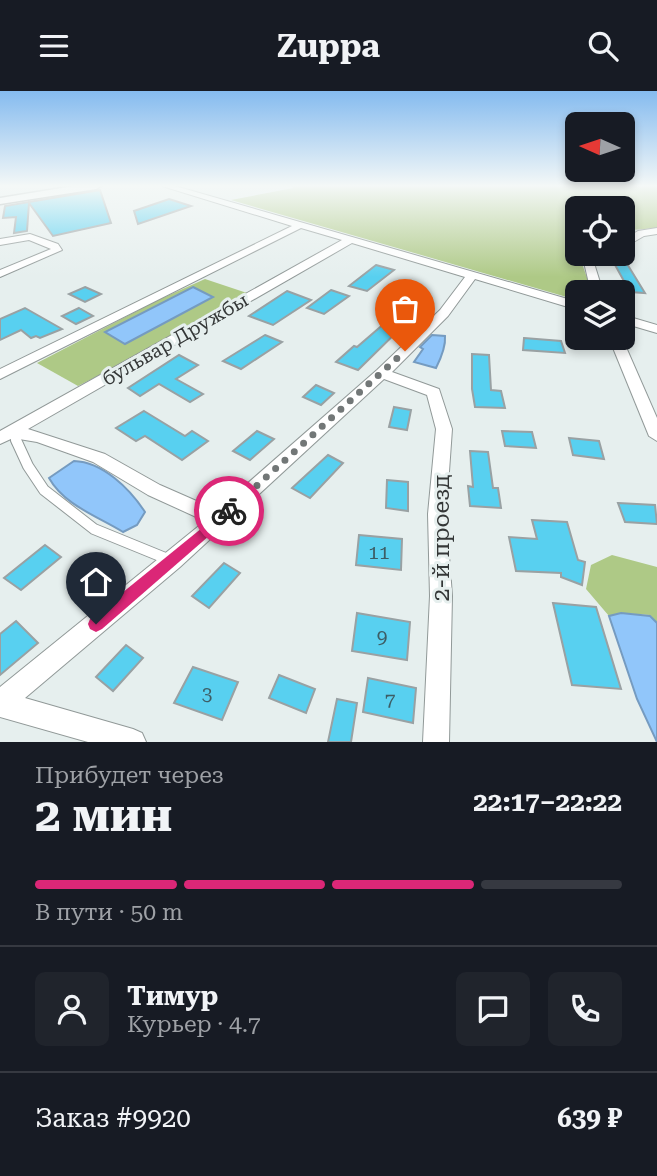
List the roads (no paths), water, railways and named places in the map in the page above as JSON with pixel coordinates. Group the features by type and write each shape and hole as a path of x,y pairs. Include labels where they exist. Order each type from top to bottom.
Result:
{"street":[{"path":"271,216 565,302"},
{"path":"0,375 300,225"},
{"path":"635,237 657,230"},
{"path":"0,242 30,237 54,246 57,250 0,274"},
{"name":"бульвар Дружбы","path":"6,435 350,240"},
{"path":"0,704 173,561 382,373 444,313 471,277"},
{"path":"635,323 657,329"},
{"path":"620,350 657,436"},
{"name":"2-й проезд","path":"382,373 434,392 444,429 437,514 441,596 436,742"},
{"path":"6,435 40,437 99,458 154,490 220,519"},
{"path":"0,704 133,742"}],"lane":[{"path":"6,435 44,490 94,529 173,561"}],"water":[{"path":"193,287 213,297 125,344 105,332"},
{"path":"432,335 445,336 444,348 436,368 414,362 423,349 420,347"},
{"path":"74,461 95,466 115,478 132,494 145,512 137,525 123,532 63,496 49,478"},
{"path":"621,613 650,616 657,623 657,742 637,699 609,616"}]}
